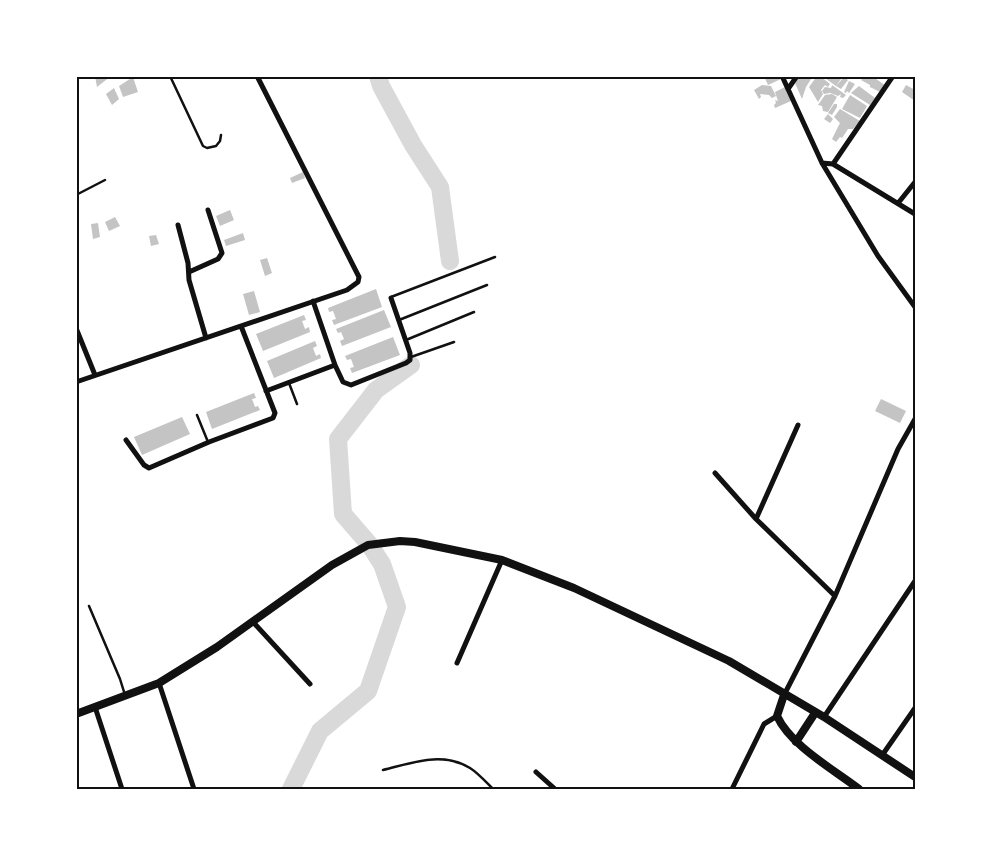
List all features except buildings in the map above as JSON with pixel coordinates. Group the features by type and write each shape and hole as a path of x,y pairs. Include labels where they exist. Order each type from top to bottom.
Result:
{"main road":[{"path":"76,714 159,684 253,622 332,565 371,544 400,541 415,542 502,560 574,588 729,661 824,717 883,754 915,777"},
{"path":"784,695 777,716 782,726 796,742 860,789"},
{"path":"796,742 815,712"}],"street":[{"path":"76,382 347,290 358,282 359,277 257,76"},
{"path":"782,76 822,162 878,256 915,307"},
{"path":"788,89 797,76"},
{"path":"833,164 893,76"},
{"path":"822,162 833,164 899,202 915,214"},
{"path":"899,202 915,182"},
{"path":"189,272 218,259 222,253 208,210"},
{"path":"178,225 189,272 189,280 206,338"},
{"path":"313,301 343,382 351,385 406,363 411,357 391,298"},
{"path":"126,440 144,465 149,468 209,442 272,419 275,413 241,326"},
{"path":"76,328 95,375"},
{"path":"266,391 336,365"},
{"path":"784,695 834,596 898,449 915,419"},
{"path":"756,519 798,425"},
{"path":"715,473 756,519 834,596"},
{"path":"457,663 502,560"},
{"path":"824,717 915,581"},
{"path":"253,622 310,684"},
{"path":"159,684 194,789"},
{"path":"96,707 122,789"},
{"path":"883,754 915,708"},
{"path":"732,789 764,724 777,716"},
{"path":"536,772 555,789"}],"lane":[{"path":"170,76 203,146 208,148 216,146 220,141 220,135"},
{"path":"76,195 105,180"},
{"path":"391,298 495,257"},
{"path":"399,320 487,285"},
{"path":"406,340 474,312"},
{"path":"411,357 454,342"},
{"path":"289,383 297,404"},
{"path":"197,416 209,442"},
{"path":"89,606 126,697"},
{"path":"383,770 437,758 454,761 471,768 493,789"}],"waterway":[{"path":"378,76 381,86 413,145 440,187 450,261"},
{"path":"291,789 320,731 368,691 397,607 382,564 369,544 343,514 338,439 376,390 411,365"}]}
